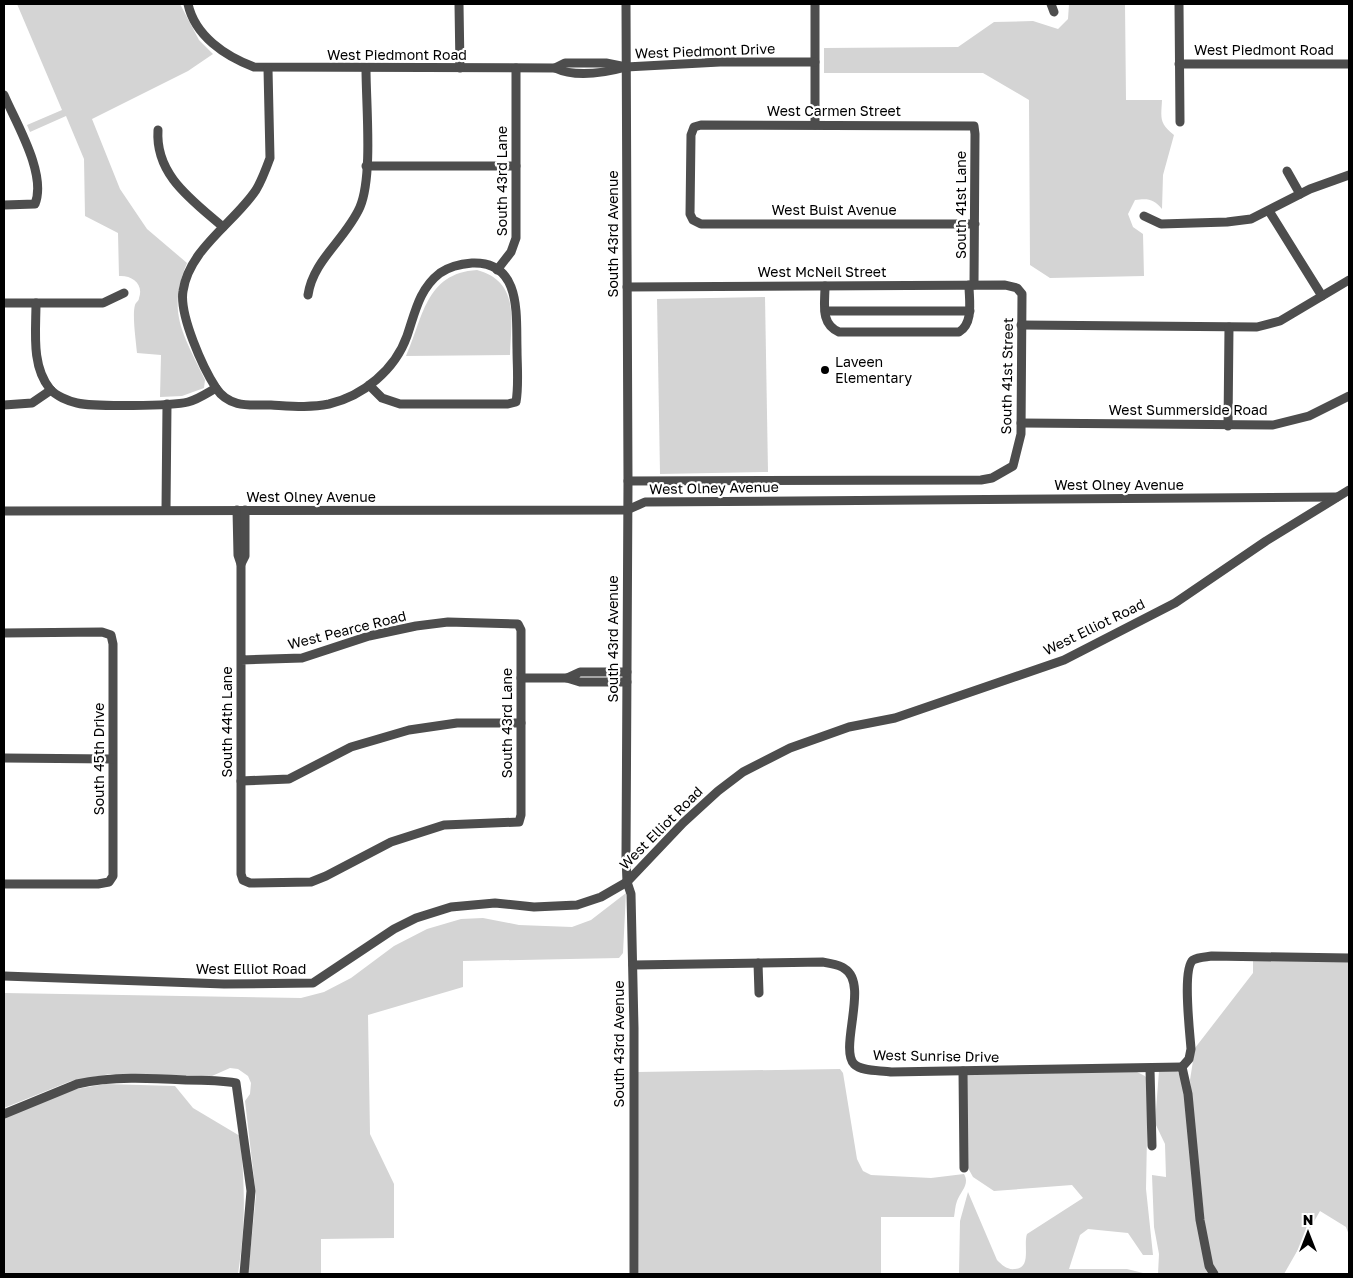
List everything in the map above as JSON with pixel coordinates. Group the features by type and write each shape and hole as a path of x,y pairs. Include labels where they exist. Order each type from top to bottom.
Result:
{"street":[{"name":"West Piedmont Road","path":"188,4 193,19 207,38 225,54 254,67 268,69 555,68"},
{"path":"459,4 460,68"},
{"name":"South 43rd Avenue","path":"626,4 628,287 627,882 631,894 633,965 634,1274"},
{"path":"815,4 815,125"},
{"path":"1179,4 1180,122"},
{"name":"West Piedmont Drive","path":"555,68 566,73 607,72 626,67 662,67 720,62 815,62"},
{"name":"West Piedmont Road","path":"1179,64 1349,64"},
{"name":"South 43rd Lane","path":"498,270 511,252 516,238 516,68"},
{"path":"268,69 270,158 256,190 223,227 191,269 182,292 188,325 216,388 223,397 240,405 320,405 345,399 369,385 396,357 403,346 422,293 439,274 448,268 469,263 480,263 498,270 511,286 516,301 516,402 508,404 400,404 382,398 369,385"},
{"path":"308,295 310,282 316,269 359,208 366,183 366,69"},
{"path":"4,96 34,164 37,181 35,204 4,205"},
{"name":"West Carmen Street","path":"693,220 690,214 690,165 691,135 694,127 701,125 974,126"},
{"name":"South 41st Lane","path":"970,311 975,224 974,126"},
{"path":"158,130 159,156 170,176 186,195 223,227"},
{"path":"366,166 516,166"},
{"path":"1287,171 1300,194"},
{"path":"1144,216 1161,224 1227,222 1251,219 1300,194 1349,175"},
{"path":"1269,211 1322,296"},
{"name":"West Buist Avenue","path":"693,220 701,224 975,224"},
{"path":"1021,326 1257,327 1280,321 1349,280"},
{"name":"West McNeil Street","path":"628,287 1005,284 1017,288"},
{"path":"824,311 970,311 968,321 959,332 840,332 831,328 827,322 824,311 825,286"},
{"name":"South 41st Street","path":"628,482 981,480 992,478 1014,466 1021,434 1022,294 1017,288"},
{"path":"4,303 103,303 124,293"},
{"path":"36,303 38,362 42,376 51,390 65,399 86,405 167,404 188,402 216,388"},
{"path":"1228,426 1229,327"},
{"path":"4,405 32,403 51,390"},
{"name":"West Summerside Road","path":"1021,423 1259,426 1290,421 1332,406 1349,396"},
{"path":"166,510 167,404"},
{"name":"West Elliot Road","path":"4,976 244,984 313,983 394,929 416,918 451,907 495,903 534,907 577,905 601,897 627,882 683,823 718,791 743,772 790,748 849,727 896,718 1064,660 1175,603 1349,490"},
{"name":"West Olney Avenue","path":"4,511 627,510 645,502 1337,497"},
{"name":"South 44th Lane","path":"241,510 241,539 238,555 241,564 241,874 244,880"},
{"name":"West Pearce Road","path":"241,660 302,658 368,636 416,626 448,622 518,624"},
{"name":"South 43rd Lane","path":"244,880 250,882 311,882 391,842 426,830 444,825 519,822 521,815 521,678 520,630 518,624"},
{"name":"South 45th Drive","path":"4,633 102,632 111,634 113,644 112,876 110,882 4,884"},
{"path":"567,678 580,672 627,677"},
{"path":"594,672 594,682"},
{"path":"521,678 567,678 580,682 594,682 627,677"},
{"path":"241,781 289,779 352,747 409,730 457,723 521,723"},
{"path":"4,758 112,759"},
{"path":"1214,1274 1209,1266 1201,1229 1188,1094 1182,1067 1189,1059 1191,1049 1189,966 1194,960 1212,956 1349,958"},
{"name":"West Sunrise Drive","path":"633,965 823,962 846,969 852,977 854,992 850,1053 853,1063 860,1068 891,1072 1182,1067"},
{"path":"758,963 759,994"},
{"path":"1150,1069 1152,1146"},
{"path":"963,1071 964,1168"},
{"path":"4,1114 83,1082 116,1079 168,1079 222,1080 236,1083 246,1146 250,1191 244,1274"}],"shaded area":[{"path":"17,4 180,4 199,40 213,54 188,71 92,119 120,189 147,229 187,263 178,296 178,310 180,323 190,350 205,380 204,388 182,396 160,397 161,355 137,353 134,315 140,289 136,281 128,277 119,276 118,233 85,216 84,159 66,116 30,132 27,125 62,110"},
{"path":"1069,4 1125,4 1126,100 1162,100 1163,124 1174,135 1163,175 1162,209 1150,200 1135,200 1128,214 1133,227 1143,234 1144,276 1050,278 1030,265 1029,100 983,73 824,73 824,48 958,47 994,22 1033,21 1058,29 1068,19"},
{"path":"477,270 491,276 500,283 507,293 511,315 510,355 406,356 422,313 436,289 446,280 460,273"},
{"path":"765,297 768,472 660,474 657,299"},
{"path":"626,893 623,953 619,958 463,961 463,987 368,1015 370,1134 394,1184 394,1238 321,1239 321,1274 248,1274 256,1195 245,1101 250,1094 251,1083 248,1076 238,1069 230,1068 212,1076 110,1074 71,1081 4,1108 4,993 301,998 324,992 351,978 394,946 427,929 461,919 483,918 519,925 572,927 591,920"},
{"path":"1253,960 1349,960 1349,1235 1346,1227 1320,1211 1284,1274 1219,1274 1212,1266 1207,1248 1190,1080 1195,1048 1253,973"},
{"path":"840,1069 843,1073 857,1159 863,1171 871,1175 931,1178 964,1174 966,1181 955,1207 954,1217 881,1217 881,1274 639,1274 637,1072"},
{"path":"1159,1071 1177,1071 1182,1078 1212,1274 1158,1274 1159,1254 1154,1227 1152,1175 1166,1177 1165,1144 1155,1123"},
{"path":"1137,1072 1145,1076 1148,1081 1146,1189 1153,1255 1143,1255 1128,1233 1088,1229 1080,1235 1069,1269 1127,1269 1147,1274 959,1274 960,1221 968,1192 997,1260 1010,1269 1020,1268 1023,1265 1026,1255 1027,1234 1083,1198 1072,1185 994,1191 973,1177 968,1168 966,1073"},
{"path":"105,1084 175,1086 193,1108 240,1136 244,1205 238,1274 4,1274 4,1118 71,1090"}],"place":[{"name":"Laveen Elementary","path":"825,370"}]}
